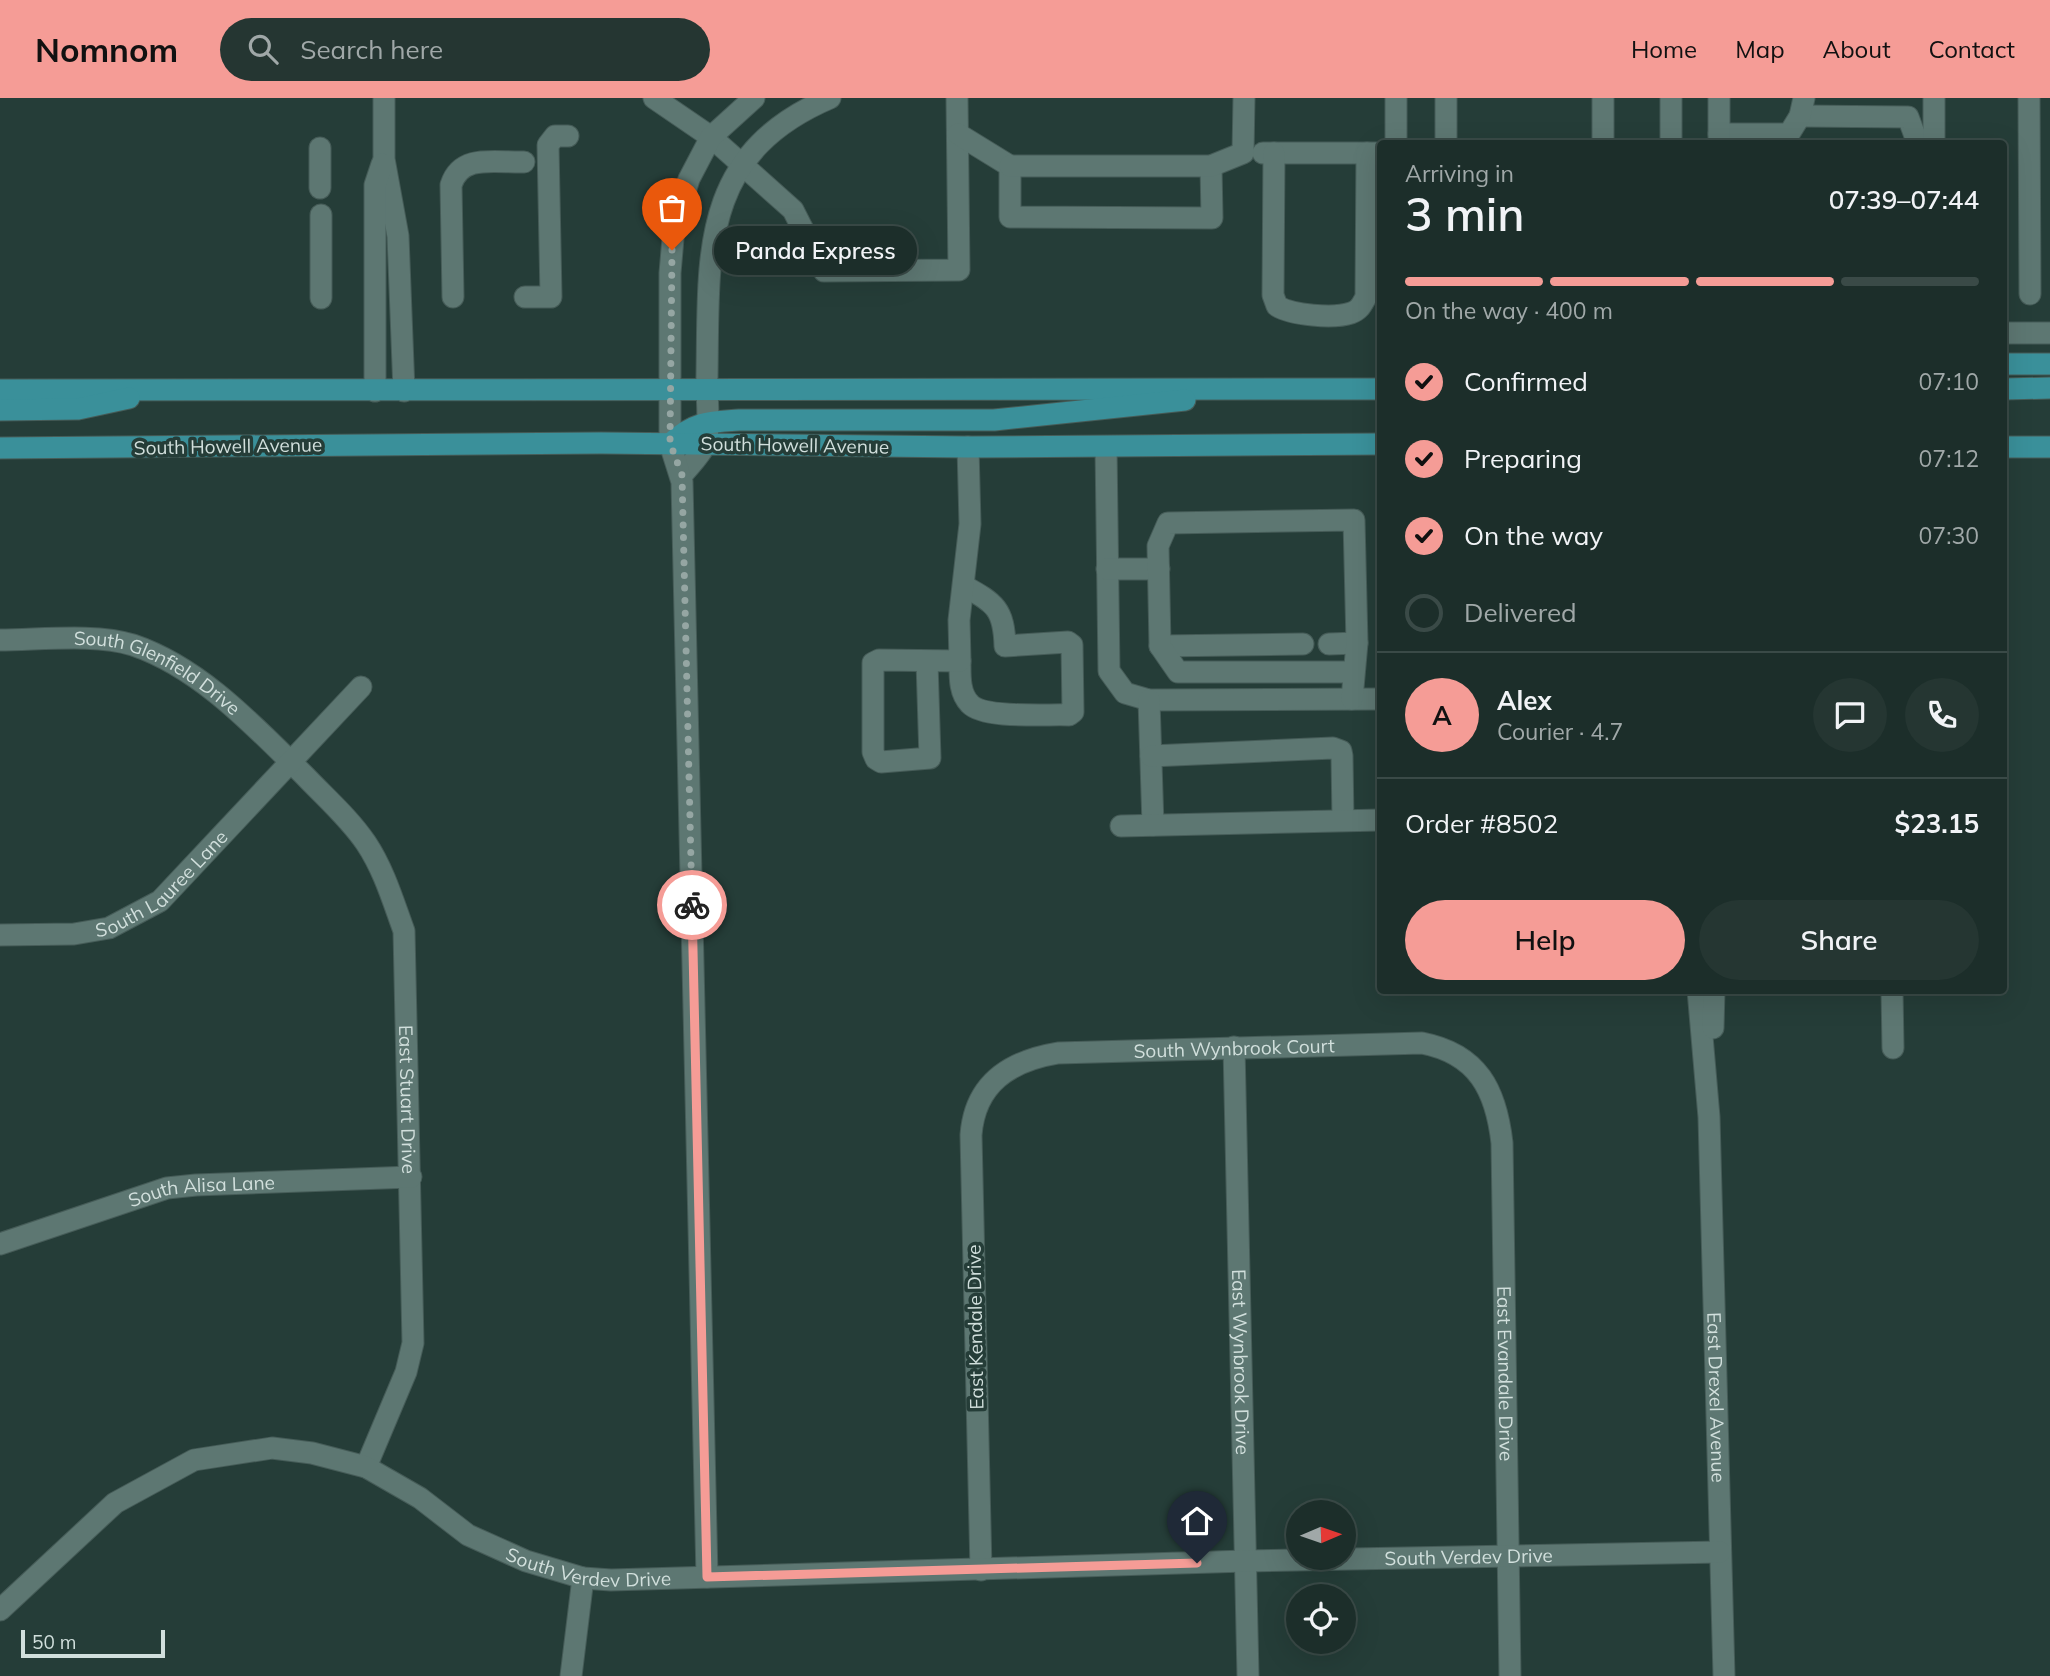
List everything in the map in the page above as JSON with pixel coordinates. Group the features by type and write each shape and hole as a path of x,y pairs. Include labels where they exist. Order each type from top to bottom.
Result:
{"main road":[{"path":"2007,364 2050,364"},
{"path":"2007,389 2050,388"},
{"path":"0,390 1377,389"},
{"path":"0,410 78,410 168,390"},
{"path":"670,443 686,429 706,422 749,419 994,419 1152,405 1256,390"},
{"name":"South Howell Avenue","path":"0,449 670,443 968,447 1377,444"},
{"path":"2007,447 2050,447"}],"street":[{"path":"384,98 384,159 398,236 404,391"},
{"path":"654,98 711,137 793,210 824,271 959,270 957,98"},
{"path":"707,1577 682,475 670,443 674,227 690,179 711,137 754,98"},
{"path":"682,475 706,444 710,249 727,188 741,164 771,132 800,111 830,98"},
{"path":"1243,153 1244,98"},
{"path":"1396,98 1396,140"},
{"path":"1446,98 1446,140"},
{"path":"1603,98 1603,140"},
{"path":"1671,98 1671,140"},
{"path":"1719,98 1719,139 1795,123 1908,117 1916,140"},
{"path":"1934,98 1934,140"},
{"path":"2029,98 2030,294"},
{"path":"958,134 1010,166 1211,166 1243,153 1274,153 1374,153 1366,297 1360,308 1350,314 1287,312 1277,306 1273,278 1274,153"},
{"path":"525,297 551,297 548,145 555,136 568,136"},
{"path":"320,148 320,188"},
{"path":"375,391 375,185 384,159"},
{"path":"453,296 451,185 454,175 467,163 524,162"},
{"path":"1010,166 1010,217 1212,218 1211,166"},
{"path":"321,215 321,298"},
{"path":"2007,333 2050,334"},
{"path":"964,586 999,609 1004,625 1004,646 1068,642 1072,645 1073,712 1069,715 982,712 969,704 961,687 959,620 970,524 968,447"},
{"path":"1106,447 1109,671 1125,693 1149,700 1377,699"},
{"path":"1352,699 1357,643 1354,520 1168,523 1158,546 1160,646 1178,672 1353,672"},
{"path":"1107,569 1159,569"},
{"name":"South Glenfield Drive","path":"0,640 102,640 130,644 159,656 181,668 224,701 290,761"},
{"path":"1329,644 1357,643"},
{"path":"1160,646 1303,644"},
{"path":"926,662 930,758 881,762 876,759 870,667 879,660 960,661"},
{"name":"South Lauree Lane","path":"0,934 74,934 109,928 135,917 160,901 361,687"},
{"path":"1149,700 1153,825"},
{"path":"1151,756 1333,748 1341,751 1342,755 1343,820"},
{"name":"East Stuart Drive","path":"290,761 340,810 367,844 388,886 404,931 413,1343 406,1372 366,1467"},
{"path":"1121,826 1377,820"},
{"name":"East Drexel Avenue","path":"1698,994 1709,1117 1724,1676"},
{"name":"East Drexel Avenue","path":"1709,1117 1714,994"},
{"path":"1892,994 1893,1048"},
{"name":"South Wynbrook Court","path":"987,1087 1018,1063 1058,1053 1422,1043 1453,1054 1481,1077"},
{"name":"East Wynbrook Drive","path":"1234,1047 1248,1676"},
{"name":"East Evandale Drive","path":"1481,1077 1493,1096 1503,1143 1510,1676"},
{"name":"East Kendale Drive","path":"981,1570 971,1135 974,1112 987,1087"},
{"name":"South Alisa Lane","path":"0,1244 167,1188 411,1177"},
{"name":"South Verdev Drive","path":"0,1610 116,1503 194,1460 272,1448 312,1453 366,1467 420,1498 468,1535 526,1561 583,1578 1720,1552"},
{"path":"571,1676 583,1578"}],"way so far":[{"path":"672,250 670,443 682,475 692,905"}],"place":[{"name":"Panda Express","path":"672,250"}],"route":[{"path":"692,905 707,1577 1197,1563"}]}
